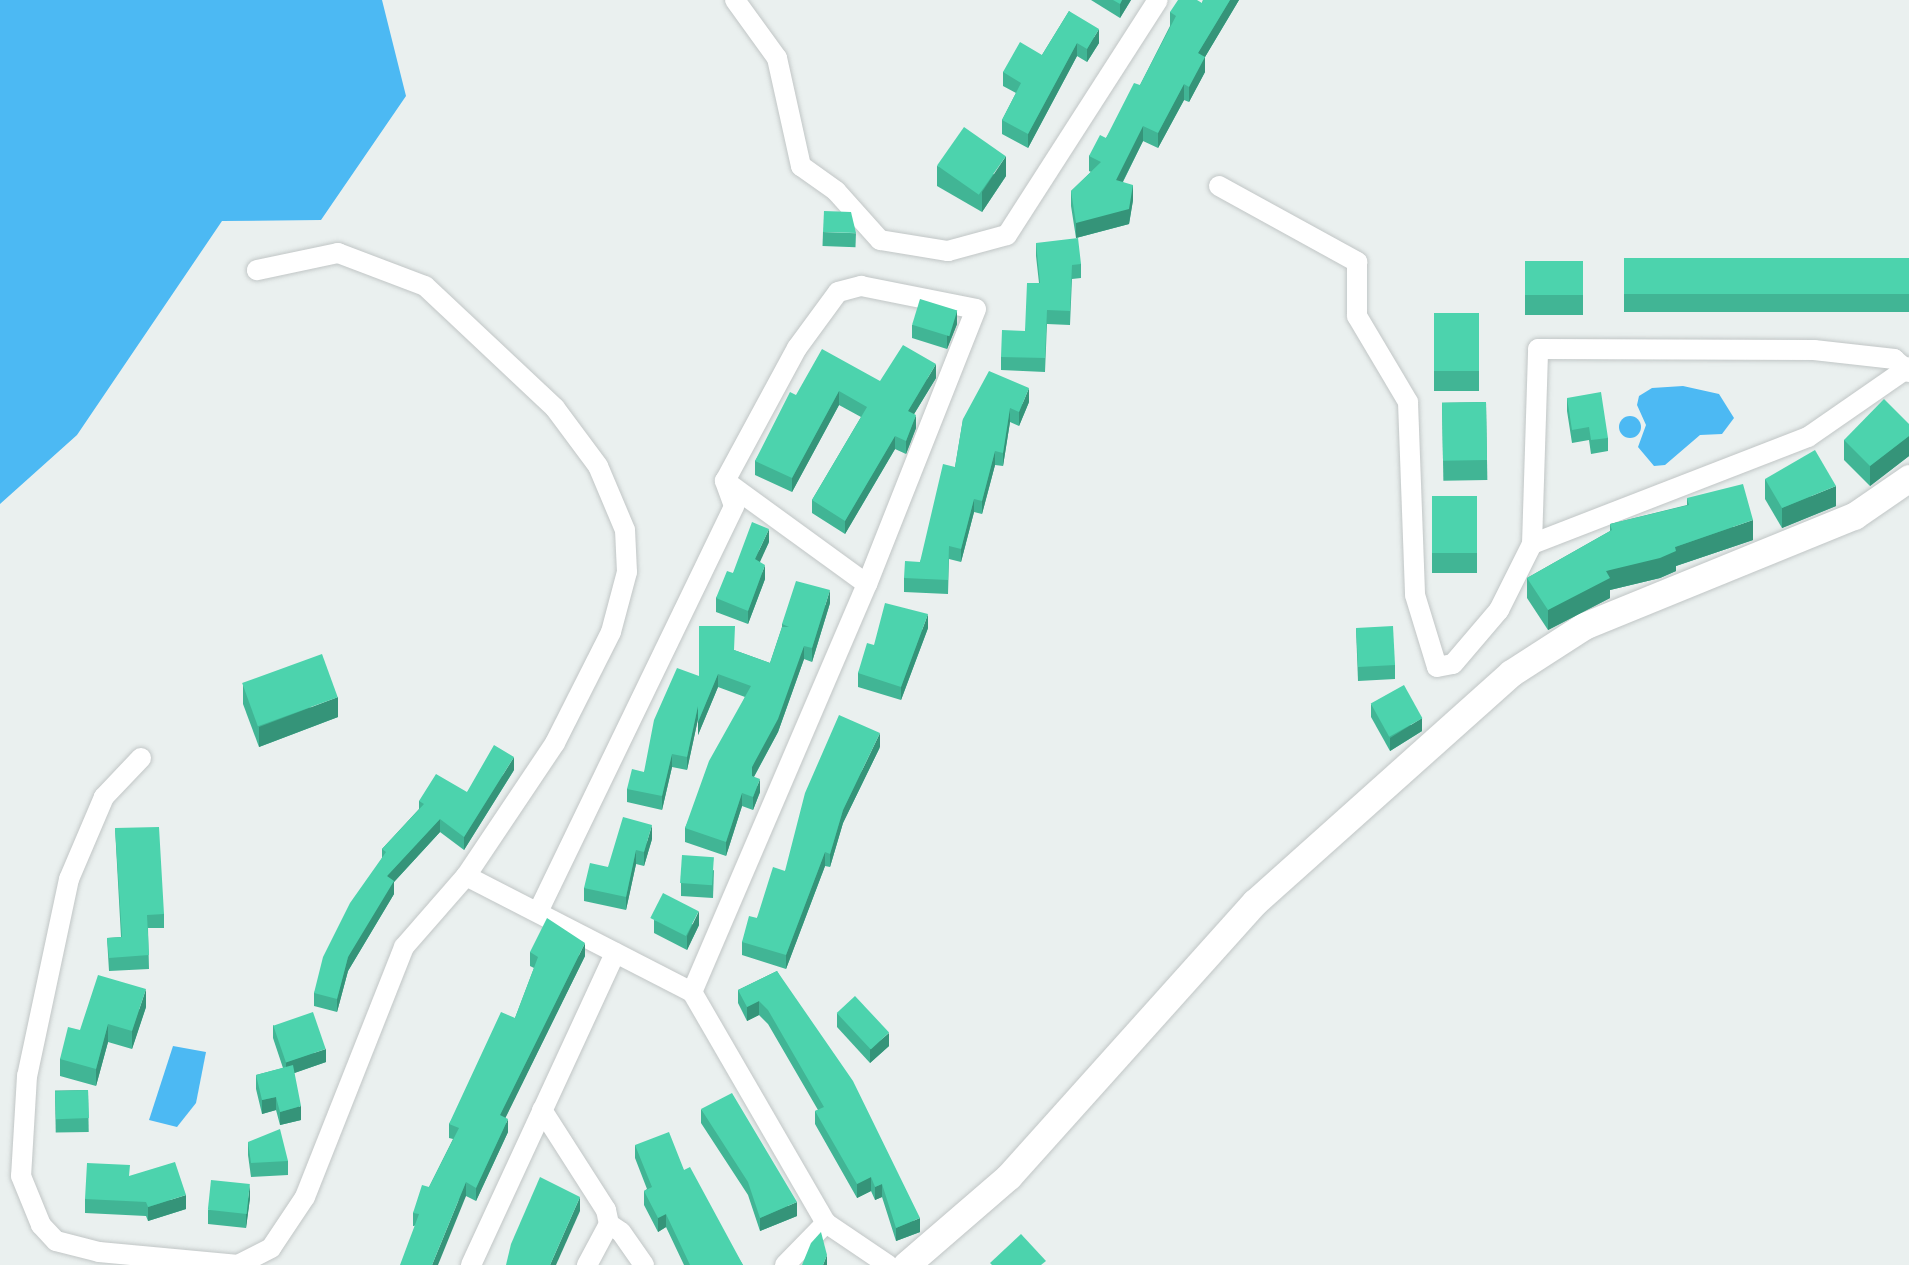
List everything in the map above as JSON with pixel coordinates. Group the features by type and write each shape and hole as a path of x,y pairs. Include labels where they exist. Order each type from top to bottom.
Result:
{"main road":[{"path":"906,1265 1009,1176 1255,902 1511,673 1584,626 1854,516 1909,478"}],"street":[{"path":"735,0 777,57 801,166 836,191 880,240 948,251 1007,235 1158,0"},
{"path":"1219,186 1357,262 1357,316 1408,402 1415,595 1437,667 1453,664 1499,610 1532,544 1538,349 1814,350 1894,359 1908,369 1808,437 1532,544"},
{"path":"141,758 104,797 69,879 27,1076 21,1176 41,1225 56,1241 99,1252 202,1265 237,1265 271,1248 322,1161 404,947 466,876 555,743 610,632 627,572 625,530 598,466 555,408 425,286 338,253 257,270"},
{"path":"538,912 734,507 725,481 797,348 838,292 861,286 976,309 867,584 692,992"},
{"path":"725,481 867,584"},
{"path":"466,876 692,992 826,1223 888,1265"},
{"path":"471,1265 615,953"},
{"path":"542,1110 566,1140 609,1224 621,1232 644,1265"},
{"path":"784,1265 826,1223"},
{"path":"587,1265 609,1224"}],"water":[{"path":"0,0 382,0 406,96 321,220 222,221 77,435 0,504"},
{"path":"1683,386 1719,394 1734,418 1722,434 1700,435 1665,465 1654,466 1638,447 1646,425 1637,405 1639,396 1652,388"},
{"path":"1630,416 1638,419 1641,427 1638,435 1630,438 1622,435 1619,427 1622,419"},
{"path":"173,1046 206,1052 196,1103 177,1127 149,1120"}],"building":[{"path":"1178,0 1197,0 1202,3 1203,0 1230,0 1198,53 1205,57 1189,87 1184,84 1158,133 1143,126 1116,180 1133,185 1129,209 1076,223 1071,191 1101,162 1089,156 1100,135 1106,138 1134,83 1140,85 1176,16 1170,12"},
{"path":"1069,11 1099,29 1087,49 1077,43 1028,134 1002,120 1021,83 1003,72 1020,42 1042,55"},
{"path":"964,127 1006,156 979,195 937,166"},
{"path":"824,211 851,212 856,233 823,232"},
{"path":"1078,238 1081,264 1072,265 1070,311 1047,310 1045,358 1001,357 1002,330 1025,331 1027,283 1040,283 1036,243"},
{"path":"1624,258 1909,258 1909,294 1624,294"},
{"path":"1525,261 1583,261 1583,295 1525,295"},
{"path":"920,299 957,310 949,336 912,325"},
{"path":"1434,313 1479,313 1479,371 1434,371"},
{"path":"903,345 936,364 908,411 916,415 906,441 895,436 845,521 812,500 867,407 839,391 792,478 755,461 790,392 796,395 822,349 880,381"},
{"path":"989,371 1029,388 1019,412 1010,408 1003,453 995,451 982,501 974,499 961,549 949,546 948,580 904,578 905,561 920,562 943,464 955,467 963,419"},
{"path":"1601,392 1608,438 1591,440 1589,427 1572,430 1567,398"},
{"path":"1884,399 1909,424 1909,436 1870,466 1844,440"},
{"path":"1486,402 1487,460 1443,461 1442,403"},
{"path":"1815,450 1836,486 1782,508 1765,479"},
{"path":"1743,484 1753,520 1675,547 1676,551 1660,558 1606,571 1610,578 1548,610 1527,578 1612,530 1610,524 1689,505 1687,498"},
{"path":"1432,496 1477,496 1477,553 1432,553"},
{"path":"752,522 769,529 755,559 765,565 748,611 716,598 727,571 733,573"},
{"path":"796,581 830,590 812,648 804,646 778,719 752,767 752,776 760,779 753,797 742,793 726,842 685,828 709,761 751,686 718,674 698,722 698,706 687,757 672,754 662,796 627,789 632,769 644,772 654,720 677,668 699,676 699,626 735,626 734,650 770,663 782,627 789,627 782,624"},
{"path":"885,603 928,614 901,687 858,673 867,643 874,645"},
{"path":"1393,626 1395,665 1358,667 1356,628"},
{"path":"322,654 338,697 258,726 242,683"},
{"path":"1404,685 1422,718 1389,737 1371,703"},
{"path":"839,715 880,733 843,810 830,854 825,852 786,955 742,942 749,916 757,918 773,867 785,871 805,793"},
{"path":"494,745 514,757 464,837 440,819 387,876 394,881 348,957 337,999 314,993 323,957 350,903 386,852 382,849 424,804 419,801 436,774 467,792"},
{"path":"623,817 652,825 644,852 636,850 626,897 584,888 590,863 608,867"},
{"path":"159,827 164,914 147,915 149,955 109,958 107,938 122,937 115,828"},
{"path":"682,855 714,857 712,885 680,883"},
{"path":"663,893 699,911 686,936 650,918"},
{"path":"547,918 585,943 500,1115 508,1119 476,1188 466,1182 432,1265 400,1265 419,1214 413,1213 422,1185 429,1187 459,1128 449,1124 501,1012 515,1018 538,957 530,952"},
{"path":"777,971 853,1081 920,1218 896,1228 882,1184 875,1187 871,1177 857,1184 815,1111 824,1107 768,1010 759,1001 747,1007 738,990"},
{"path":"98,975 146,989 132,1031 108,1024 96,1069 60,1059 68,1027 80,1030"},
{"path":"855,996 889,1033 871,1050 837,1013"},
{"path":"313,1012 326,1049 286,1063 273,1026"},
{"path":"293,1065 301,1106 280,1112 276,1097 262,1100 256,1075"},
{"path":"88,1090 89,1118 56,1119 55,1091"},
{"path":"732,1093 797,1202 760,1218 748,1182 701,1109"},
{"path":"280,1129 288,1161 251,1163 248,1142"},
{"path":"669,1132 684,1170 690,1167 743,1265 690,1265 666,1214 658,1218 644,1191 652,1187 635,1145"},
{"path":"175,1162 186,1195 148,1207 146,1202 85,1199 87,1163 130,1165 129,1176"},
{"path":"540,1177 580,1197 550,1265 506,1265 511,1244"},
{"path":"211,1180 250,1184 247,1214 208,1210"},
{"path":"821,1232 827,1255 823,1265 802,1265 811,1243"},
{"path":"1021,1234 1046,1261 1041,1265 992,1265 990,1263"}]}
